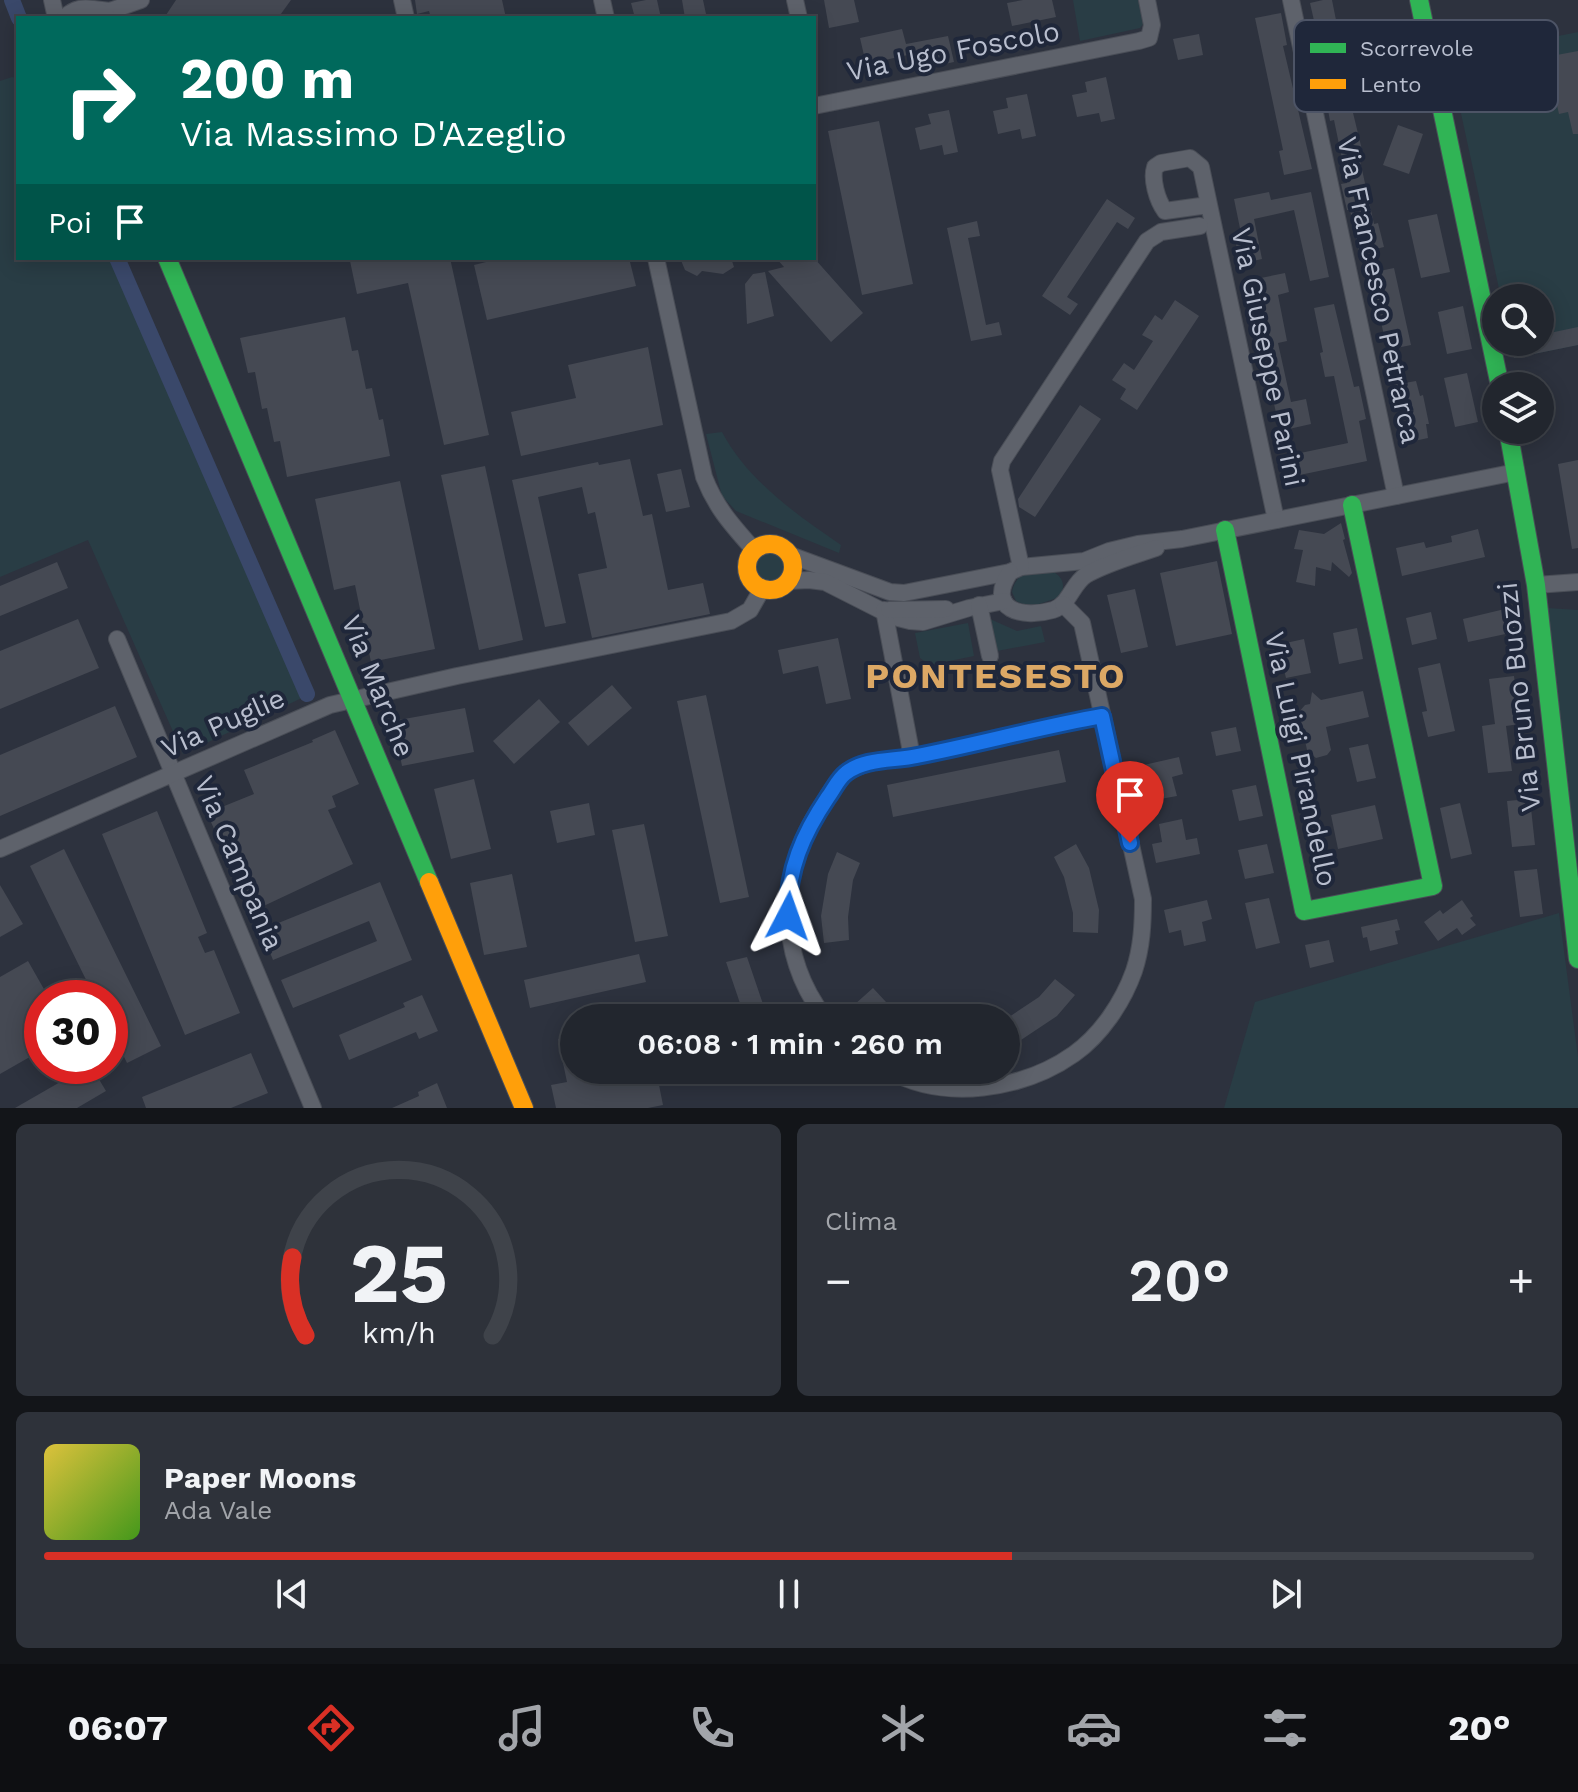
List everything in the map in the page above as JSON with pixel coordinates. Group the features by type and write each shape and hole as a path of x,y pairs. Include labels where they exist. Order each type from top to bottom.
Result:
{"street":[{"path":"67,16 75,10 110,11 143,0"},
{"name":"Via Ugo Foscolo","path":"816,101 1149,38 1152,25 1147,0"},
{"name":"Via Francesco Petrarca","path":"1291,0 1295,20"},
{"path":"1419,0 1423,20"},
{"name":"Via Francesco Petrarca","path":"1315,112 1396,496"},
{"path":"1443,112 1497,372"},
{"name":"Via Giuseppe Parini","path":"1208,205 1276,520"},
{"path":"1182,539 1088,574 1055,609 1023,614 1009,609 1004,601 1002,589 1015,569 1000,470 1002,461 1147,241 1161,232 1200,226"},
{"name":"Via Marche","path":"168,260 524,1108"},
{"path":"656,260 704,477 722,515 754,550"},
{"name":"Via Bruno Buozzi","path":"1511,444 1536,585 1578,959"},
{"path":"1004,601 974,606 923,622 910,621 825,582 788,581 773,591 762,589 754,585 746,568 754,550 773,544 790,555 890,592 904,593 1045,563 1060,565 1084,561 1138,544 1182,539 1516,472"},
{"name":"Via Luigi Pirandello","path":"1225,530 1304,911 1433,886 1352,505"},
{"path":"788,581 793,566 790,555"},
{"path":"1020,1079 1074,1054 1111,1015 1134,972 1143,936 1143,899 1082,623 1067,596 1066,571 1060,565"},
{"path":"1536,585 1578,582"},
{"name":"Via Puglie","path":"0,849 330,705 475,672 731,621 750,610 762,589"},
{"path":"974,606 990,656"},
{"path":"884,610 912,757"},
{"name":"Via Campania","path":"117,639 313,1108"},
{"path":"814,1004 797,969 789,934 788,898 794,862 807,828 847,772 867,763 912,757 1102,716"},
{"path":"926,1084 965,1089 1004,1084"}],"shaded area":[{"path":"1073,0 1138,0 1143,24 1140,28 1080,41"},
{"path":"1578,32 1578,345 1554,350 1554,284 1498,284 1461,112 1558,112 1558,36"},
{"path":"16,78 16,260 118,260 306,696 183,754 88,540 0,577 0,81"},
{"path":"722,432 759,481 790,509 841,545 839,553 736,511 722,496 706,434"},
{"path":"769,552 780,556 784,567 780,578 769,582 758,578 754,567 758,556"},
{"path":"1052,571 1062,582 1060,597 1030,607 1016,601 1012,592 1021,576"},
{"path":"1547,608 1578,610 1578,870"},
{"path":"990,619 1017,631 1041,626 1045,642 997,651"},
{"path":"968,623 974,656 930,665 920,658 915,633"},
{"path":"1559,913 1578,1057 1578,1108 1224,1108 1255,1002"}],"building":[{"path":"176,0 291,0 279,16 165,16"},
{"path":"415,0 502,0 506,16 430,16 429,11 417,14"},
{"path":"657,0 661,16 634,16 631,3"},
{"path":"682,0 703,0 706,14 685,16"},
{"path":"824,0 854,0 859,22 829,28"},
{"path":"1052,0 1056,17 1012,26 1007,3"},
{"path":"1332,0 1336,20 1314,20 1310,3"},
{"path":"1281,13 1287,45 1283,46 1294,93 1294,112 1299,112 1312,169 1284,175 1279,151 1283,150 1255,18"},
{"path":"902,29 906,44 948,36 954,62 912,71 908,55 866,64 860,38"},
{"path":"1199,34 1203,55 1178,60 1173,39"},
{"path":"1578,51 1578,134 1573,134 1568,112 1559,114 1558,55"},
{"path":"1106,77 1115,119 1101,122 1099,113 1077,117 1072,95 1087,92 1085,82"},
{"path":"1027,94 1036,136 1022,139 1020,129 998,134 993,111 1008,108 1006,98"},
{"path":"949,110 958,152 944,155 942,145 920,150 915,128 931,124 928,114"},
{"path":"1328,112 1353,112 1364,158 1359,156 1374,224 1378,223 1384,247 1359,253 1341,184 1347,183 1334,120 1330,121"},
{"path":"879,121 913,284 862,295 828,131"},
{"path":"1398,125 1423,134 1409,174 1383,165"},
{"path":"1269,192 1271,200 1311,192 1329,277 1310,281 1294,210 1254,219 1262,259 1240,264 1236,244 1243,243 1234,199"},
{"path":"1107,199 1135,218 1128,229 1117,222 1067,297 1078,304 1070,315 1042,296"},
{"path":"1437,214 1450,272 1421,278 1408,220"},
{"path":"977,221 980,236 968,238 986,325 999,322 1002,335 971,341 947,228"},
{"path":"450,260 489,435 444,445 408,283 357,294 350,261"},
{"path":"494,260 630,260 636,286 487,320 474,265"},
{"path":"681,260 732,260 734,267 723,274 702,271 697,276 685,270"},
{"path":"778,260 816,260 863,313 831,342 768,271 784,267"},
{"path":"1394,268 1411,345 1387,350 1376,298 1370,299 1365,274"},
{"path":"765,272 774,316 747,324 745,284 753,274"},
{"path":"1285,273 1289,292 1278,295 1287,341 1278,343 1291,402 1306,399 1311,424 1280,431 1271,390 1265,392 1260,367 1269,366 1259,318 1265,317 1256,279"},
{"path":"1175,300 1199,316 1137,410 1120,399 1126,389 1112,380 1124,363 1134,370 1153,341 1142,335 1155,315 1162,320"},
{"path":"1334,304 1354,387 1359,386 1366,419 1359,421 1367,461 1290,477 1286,456 1348,443 1334,376 1325,377 1314,308"},
{"path":"1463,306 1472,349 1447,354 1438,312"},
{"path":"345,317 352,351 358,350 366,389 372,388 379,420 383,419 390,456 287,477 280,441 274,442 267,408 262,409 255,372 248,373 240,338"},
{"path":"1578,327 1578,345 1554,350 1554,332"},
{"path":"648,347 663,425 521,456 511,412 576,398 568,365"},
{"path":"1467,373 1478,422 1455,427 1444,378"},
{"path":"1416,381 1420,396 1423,395 1429,424 1426,424 1428,438 1405,443 1402,428 1407,427 1401,401 1397,402 1393,385"},
{"path":"1080,405 1101,419 1035,517 1019,507 1018,499"},
{"path":"630,459 643,516 652,514 668,590 703,583 710,614 592,638 578,574 607,568 595,512 588,514 582,487 538,497 566,623 545,627 512,480 598,462 599,465"},
{"path":"1578,460 1578,548 1572,549 1558,464"},
{"path":"485,466 523,640 479,650 441,475"},
{"path":"681,469 690,507 666,512 657,474"},
{"path":"400,481 435,649 371,662 355,585 334,590 315,499"},
{"path":"1341,523 1352,573 1349,577 1332,562 1331,571 1316,567 1315,586 1296,582 1303,550 1294,549 1299,530 1324,534"},
{"path":"1478,529 1485,557 1402,576 1396,548 1424,542 1426,548 1452,542 1451,536"},
{"path":"1217,561 1232,634 1176,646 1160,573"},
{"path":"57,562 68,588 0,616 0,586"},
{"path":"1135,589 1148,647 1121,653 1107,595"},
{"path":"1509,608 1515,632 1468,642 1463,619"},
{"path":"1431,612 1437,639 1412,645 1406,618"},
{"path":"78,619 99,668 0,709 0,651"},
{"path":"1357,628 1363,659 1339,664 1333,633"},
{"path":"838,638 851,699 826,704 818,666 783,674 778,650"},
{"path":"1304,639 1311,673 1286,678 1281,657 1275,658 1272,646"},
{"path":"1440,663 1455,731 1428,737 1422,712 1427,711 1418,668"},
{"path":"1514,676 1520,724 1506,726 1512,771 1488,773 1482,726 1495,724 1489,679"},
{"path":"612,685 632,708 588,746 568,723"},
{"path":"1363,691 1369,717 1326,727 1331,750 1327,755 1316,758 1307,750 1299,712 1310,704 1312,692 1321,700"},
{"path":"706,695 749,897 720,903 677,701"},
{"path":"539,699 560,722 514,764 493,741"},
{"path":"115,706 137,757 0,816 0,755"},
{"path":"465,708 474,752 402,766 393,721"},
{"path":"1236,727 1241,751 1216,756 1211,732"},
{"path":"335,730 359,784 332,796 336,807 328,810 353,864 251,912 207,813 254,794 244,770"},
{"path":"1368,744 1376,778 1357,782 1349,748"},
{"path":"1059,750 1066,782 893,817 887,785"},
{"path":"1179,757 1183,774 1172,777 1177,796 1155,800 1152,785 1140,788 1135,767"},
{"path":"474,779 491,849 451,859 434,789"},
{"path":"1256,785 1263,816 1239,821 1232,790"},
{"path":"1530,799 1535,845 1512,847 1507,801"},
{"path":"589,803 595,835 557,843 550,811"},
{"path":"1460,803 1472,854 1451,859 1440,808"},
{"path":"1375,805 1383,839 1338,849 1331,815"},
{"path":"157,811 207,933 198,937 205,953 214,950 240,1013 185,1035 102,834"},
{"path":"1182,819 1186,840 1197,838 1200,854 1156,863 1152,844 1162,842 1159,824"},
{"path":"644,824 668,936 635,942 612,830"},
{"path":"1076,844 1089,868 1099,910 1098,933 1073,932 1073,913 1064,877 1054,857"},
{"path":"1267,844 1274,873 1245,879 1238,850"},
{"path":"64,849 161,1046 128,1062 128,980 86,980 30,866"},
{"path":"837,852 860,863 853,880 848,917 849,940 824,943 821,916 828,874"},
{"path":"1537,869 1543,914 1520,917 1514,871"},
{"path":"512,874 527,947 484,955 470,883"},
{"path":"380,882 412,960 293,1008 281,980 377,941 369,921 273,960 261,930"},
{"path":"0,885 23,924 0,937"},
{"path":"1269,898 1280,943 1256,949 1245,903"},
{"path":"1207,900 1212,919 1202,922 1206,941 1184,946 1181,930 1169,933 1164,910"},
{"path":"1462,900 1476,925 1462,935 1457,928 1438,941 1424,922 1440,910 1443,914"},
{"path":"1397,919 1400,930 1395,931 1398,944 1370,951 1361,927"},
{"path":"1329,940 1334,962 1310,968 1305,945"},
{"path":"639,954 646,982 530,1008 524,980"},
{"path":"747,957 763,1004 740,1004 726,962"},
{"path":"28,961 39,980 24,980 24,1060 0,1074 0,977"},
{"path":"1055,979 1075,995 1057,1016 1020,1040 1020,1010 1039,997"},
{"path":"873,988 889,1004 855,1004"},
{"path":"422,995 438,1031 419,1039 416,1032 349,1060 339,1035 405,1007 403,1003"},
{"path":"251,1053 268,1093 231,1108 146,1108 142,1097"},
{"path":"437,1083 447,1108 392,1108 419,1096 418,1092"},
{"path":"57,1084 102,1084 106,1091 77,1108 15,1108"},
{"path":"659,1084 663,1105 648,1108 556,1108 551,1085"}],"waterway":[{"path":"12,0 18,16"},
{"path":"118,260 307,694"}],"traffic: fast":[{"path":"1419,0 1423,20"},
{"path":"1443,112 1497,372"},
{"path":"168,260 429,882"},
{"path":"1511,444 1536,585 1578,959"},
{"path":"1225,530 1304,911 1433,886 1352,505"}],"traffic: slow":[{"path":"770,544 786,551 793,567 786,583 770,590 754,583 747,567 754,551 770,544"},
{"path":"429,882 524,1108"}],"district":[{"name":"PONTESESTO","path":"996,676"}],"route":[{"path":"788,916 794,862 807,828 840,779 847,772 867,763 912,757 1102,716 1130,843"}]}
